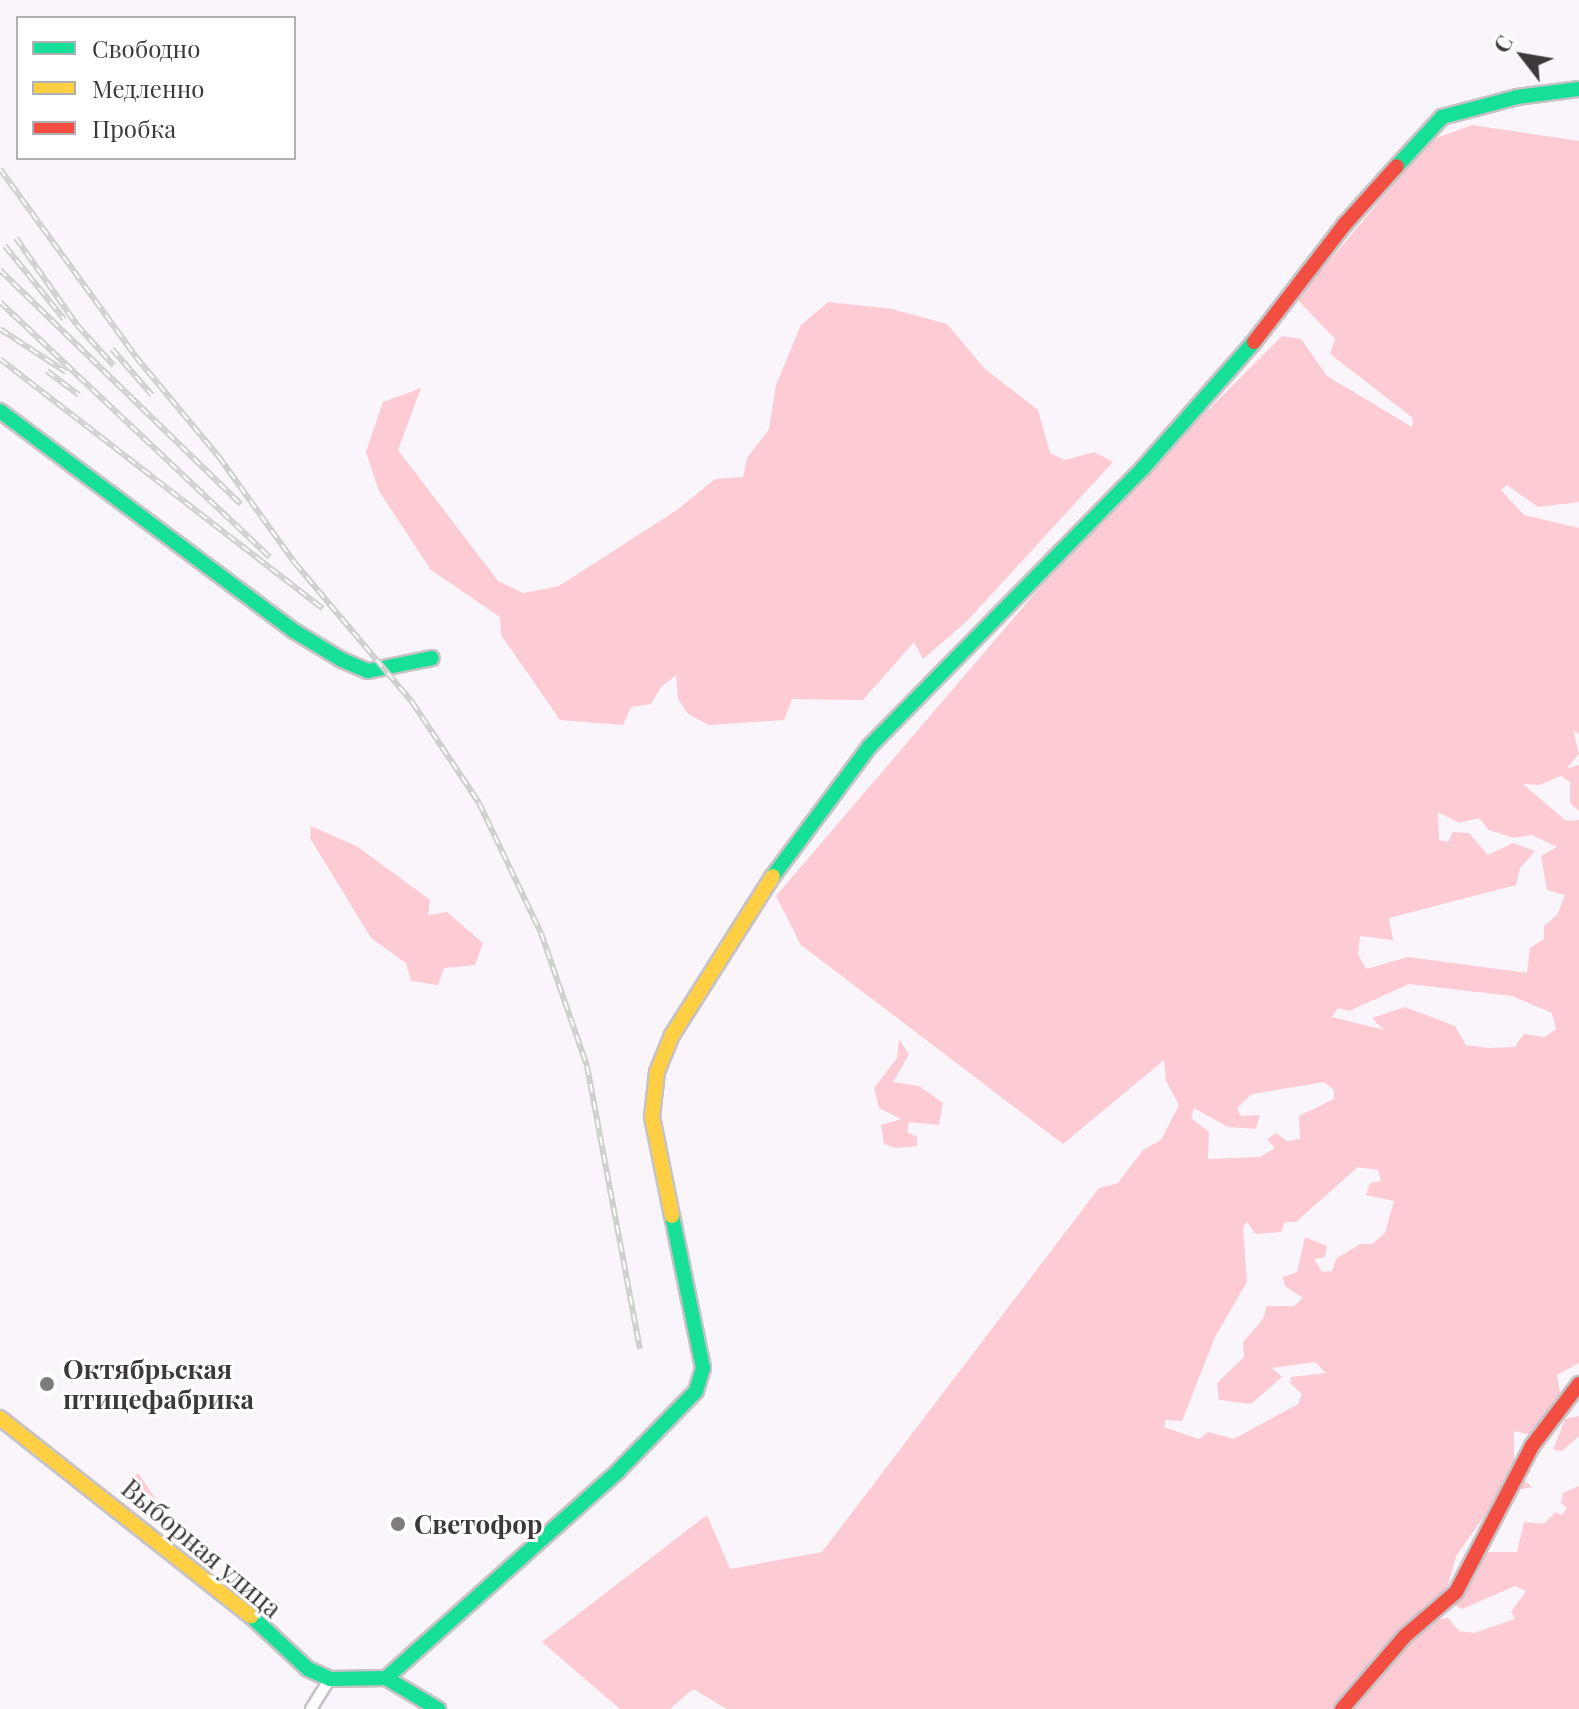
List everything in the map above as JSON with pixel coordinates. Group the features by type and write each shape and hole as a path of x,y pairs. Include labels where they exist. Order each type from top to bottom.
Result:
{"street":[{"path":"386,1678 618,1471 696,1391 703,1368 652,1117 657,1072 672,1035 771,879 869,747 1143,468 1288,304 1344,225 1442,117 1517,97 1579,89"},
{"path":"0,411 294,631 342,660 368,671 432,658"},
{"path":"1342,1709 1405,1636 1456,1592 1532,1446 1579,1384"},
{"name":"Выборная улица","path":"0,1418 215,1584 296,1660 330,1679"},
{"path":"311,1709 330,1679 386,1678 438,1709"}],"shaded area":[{"path":"1472,125 1579,141 1579,502 1538,507 1507,485 1501,490 1524,515 1579,528 1579,734 1573,730 1579,754 1566,769 1579,765 1579,811 1570,803 1570,782 1561,776 1539,785 1523,784 1566,821 1579,820 1579,1363 1557,1375 1560,1393 1533,1445 1532,1435 1514,1431 1514,1471 1532,1487 1500,1494 1456,1556 1448,1585 1427,1620 1448,1618 1459,1631 1474,1633 1515,1619 1511,1612 1526,1591 1515,1586 1462,1609 1453,1604 1477,1574 1484,1552 1517,1552 1524,1522 1544,1524 1555,1512 1562,1515 1567,1508 1561,1503 1563,1493 1579,1486 1579,1709 1354,1709 1354,1701 1342,1709 727,1709 693,1689 670,1709 620,1709 542,1642 707,1515 730,1569 822,1552 1099,1188 1118,1183 1143,1150 1161,1140 1179,1105 1166,1081 1164,1060 1063,1144 801,945 776,896 1095,523 1282,336 1301,339 1327,376 1412,427 1413,418 1330,354 1335,339 1297,299 1431,140","holes":["1438,812 1459,823 1479,818 1489,830 1514,838 1532,835 1557,847 1541,856 1547,890 1565,895 1557,915 1544,926 1544,939 1530,948 1527,973 1408,957 1366,969 1358,954 1360,936 1393,940 1389,918 1516,885 1520,868 1535,851 1513,843 1488,855 1469,833 1453,832 1448,842 1439,840","1409,984 1512,996 1552,1013 1556,1029 1545,1037 1524,1034 1515,1047 1488,1048 1466,1045 1455,1026 1405,1007 1372,1018 1384,1030 1332,1017 1338,1008 1349,1011","1324,1082 1334,1090 1334,1099 1299,1116 1300,1139 1287,1141 1276,1133 1267,1139 1275,1148 1260,1157 1208,1159 1209,1132 1191,1118 1194,1108 1228,1127 1256,1129 1260,1115 1241,1116 1237,1108 1252,1094","1358,1167 1378,1170 1381,1181 1370,1183 1366,1195 1394,1201 1385,1233 1372,1244 1360,1244 1336,1259 1332,1271 1322,1272 1314,1259 1325,1257 1327,1246 1305,1237 1297,1272 1283,1277 1285,1286 1303,1298 1294,1306 1267,1306 1263,1319 1243,1342 1244,1357 1217,1383 1219,1400 1251,1404 1282,1377 1272,1368 1315,1362 1326,1373 1291,1377 1290,1383 1302,1394 1298,1404 1234,1439 1208,1432 1199,1439 1164,1427 1166,1420 1182,1421 1215,1337 1247,1282 1243,1227 1247,1222 1256,1234 1281,1232 1285,1222 1296,1222"]},
{"path":"828,302 892,309 947,324 985,369 1038,410 1050,453 1065,460 1094,452 1113,462 966,622 923,659 914,642 863,700 792,699 784,720 709,725 688,714 678,699 676,675 661,687 651,704 631,707 623,725 560,720 501,635 500,617 431,570 379,491 366,452 383,402 421,388 398,450 498,581 523,593 559,586 677,510 715,479 743,477 747,458 769,429 776,385 801,325"},
{"path":"311,826 358,847 430,900 428,915 447,912 483,943 475,965 444,968 438,985 411,981 406,963 371,938 310,838"},
{"path":"899,1039 909,1054 893,1082 919,1086 943,1103 939,1125 909,1122 907,1132 917,1137 917,1146 896,1148 884,1144 881,1125 901,1119 879,1108 874,1088 897,1058"},
{"path":"1579,1416 1579,1436 1562,1451 1553,1450 1565,1419"},
{"path":"138,1473 155,1498 148,1508 127,1494 125,1486"}],"railway":[{"path":"0,169 136,357 219,457 295,563 412,702 479,803 541,933 587,1066 640,1349"},
{"path":"16,238 77,325 114,366"},
{"path":"5,246 64,319"},
{"path":"0,270 241,504"},
{"path":"0,302 270,557"},
{"path":"0,329 66,372"},
{"path":"112,349 152,395"},
{"path":"0,359 323,609"},
{"path":"47,371 79,395"}],"traffic: fast":[{"path":"1397,166 1442,117 1517,97 1579,89"},
{"path":"773,876 869,747 1143,468 1254,342"},
{"path":"0,411 294,631 342,660 368,671 432,658"},
{"path":"386,1678 618,1471 696,1391 703,1368 672,1216"},
{"path":"251,1616 308,1669 330,1679 386,1678 438,1709"}],"traffic: slow":[{"path":"672,1216 652,1117 657,1072 672,1035 773,876"},
{"path":"0,1418 251,1616"}],"traffic: jam":[{"path":"1254,342 1344,225 1397,166"},
{"path":"1342,1709 1405,1636 1456,1592 1532,1446 1579,1384"}],"place":[{"name":"Октябрьская птицефабрика","path":"47,1384"},
{"name":"Светофор","path":"398,1524"}]}
